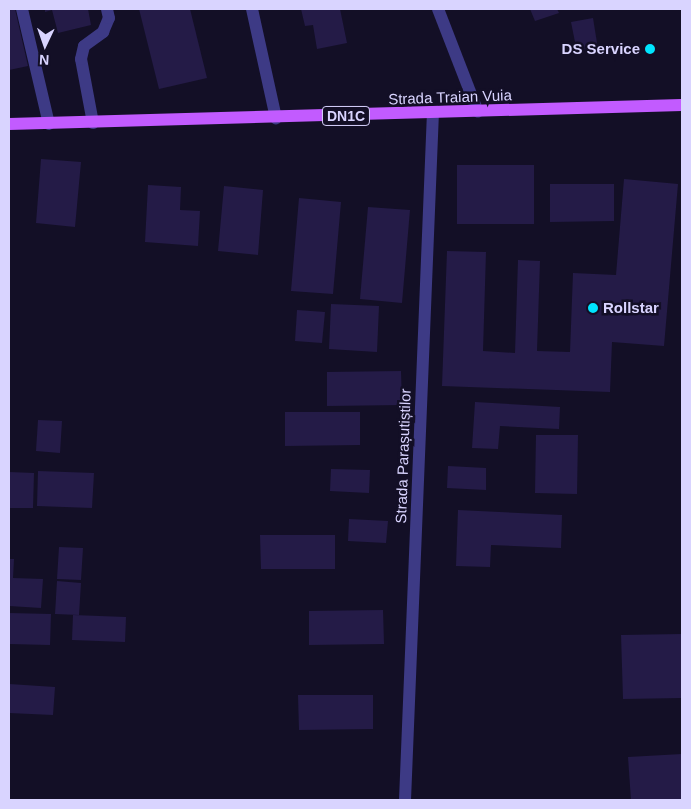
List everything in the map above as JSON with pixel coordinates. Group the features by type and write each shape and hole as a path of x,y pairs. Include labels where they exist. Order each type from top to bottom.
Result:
{"main road":[{"name":"Strada Traian Vuia","path":"9,124 276,118 682,105"}],"street":[{"path":"22,9 49,124"},
{"path":"93,123 81,59 84,46 103,32 109,18 107,9"},
{"path":"252,9 276,118"},
{"path":"438,9 478,112"},
{"name":"Strada Parașutiștilor","path":"405,800 433,113"}],"building":[{"path":"9,9 15,9 28,66 9,70"},
{"path":"45,9 88,9 91,25 58,33 52,10 45,12"},
{"path":"139,9 190,9 207,78 159,89"},
{"path":"301,9 340,9 347,43 317,49 313,25 305,26"},
{"path":"530,9 557,9 559,13 535,21"},
{"path":"593,18 598,49 577,52 571,22"},
{"path":"41,159 81,162 75,227 36,223"},
{"path":"457,165 534,165 534,224 457,224"},
{"name":"Rollstar","path":"624,179 678,184 664,346 612,342 610,392 442,386 447,251 486,252 483,351 515,353 518,260 540,261 537,351 570,352 573,273 616,275"},
{"path":"550,184 614,184 614,221 550,222"},
{"path":"148,185 181,187 180,210 200,211 198,246 145,242"},
{"path":"224,186 263,190 258,255 218,251"},
{"path":"299,198 341,202 333,294 291,291"},
{"path":"368,207 410,210 402,303 360,299"},
{"path":"331,304 379,306 377,352 329,349"},
{"path":"297,310 325,312 322,343 295,341"},
{"path":"401,371 402,405 327,406 327,372"},
{"path":"475,402 560,407 559,429 500,426 498,449 472,448"},
{"path":"285,412 360,412 360,445 285,446"},
{"path":"38,420 62,421 60,453 36,451"},
{"path":"536,435 578,435 577,494 535,493"},
{"path":"448,466 486,468 486,490 447,488"},
{"path":"331,469 370,470 369,493 330,491"},
{"path":"38,471 94,473 92,508 37,506"},
{"path":"9,472 34,473 33,508 9,508"},
{"path":"458,510 562,515 561,548 491,545 490,567 456,566"},
{"path":"349,519 388,521 386,543 348,541"},
{"path":"260,535 335,535 335,569 261,569"},
{"path":"59,547 83,548 81,580 57,579"},
{"path":"9,559 14,559 13,578 43,579 41,608 9,606"},
{"path":"57,581 81,583 79,615 55,614"},
{"path":"383,610 384,644 309,645 309,611"},
{"path":"9,613 51,614 50,645 9,644"},
{"path":"73,615 126,617 125,642 72,640"},
{"path":"682,634 682,698 623,699 621,635"},
{"path":"9,684 55,687 53,715 9,713"},
{"path":"298,695 373,695 373,729 299,730"},
{"path":"682,754 682,800 631,800 628,757"}],"place":[{"name":"DS Service","path":"650,49"},
{"name":"Rollstar","path":"593,308"}]}
